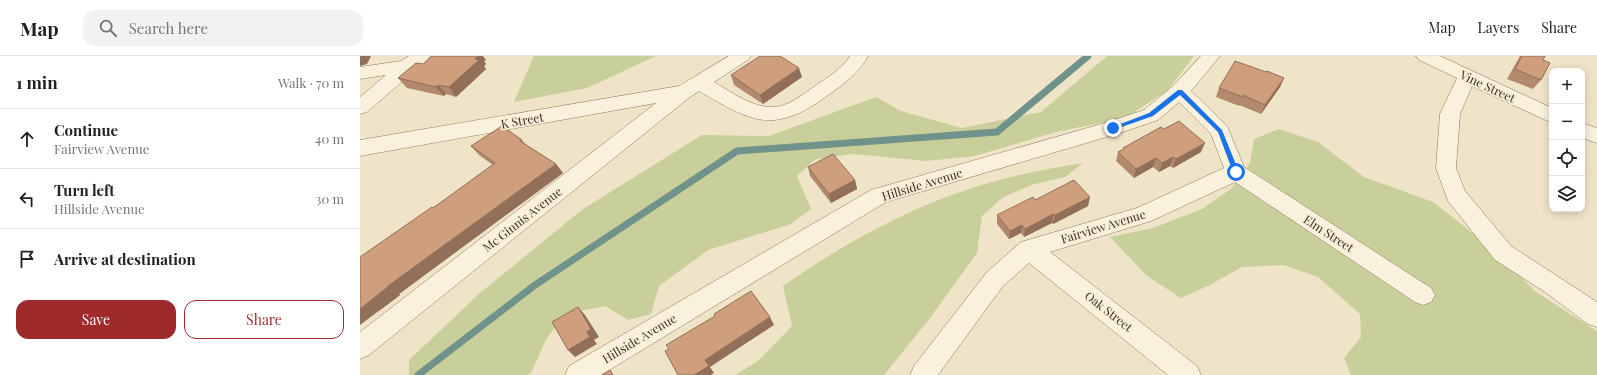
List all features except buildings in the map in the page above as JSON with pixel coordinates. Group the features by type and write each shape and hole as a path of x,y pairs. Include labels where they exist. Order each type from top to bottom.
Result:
{"street":[{"path":"691,87 742,56"},
{"path":"691,87 752,111 770,115 786,112 806,102 843,76 859,56"},
{"name":"Hillside Avenue","path":"578,375 878,196 1105,130 1151,115 1180,91 1212,56"},
{"name":"Vine Street","path":"1425,56 1549,115"},
{"path":"360,73 411,60"},
{"path":"360,107 411,60"},
{"path":"1467,76 1450,114 1446,168 1456,195 1503,253 1553,285 1597,316"},
{"name":"K Street","path":"360,148 691,87"},
{"name":"Mc Ginnis Avenue","path":"360,347 691,87"},
{"path":"1180,91 1220,131 1236,172"},
{"path":"1585,131 1597,136"},
{"name":"Fairview Avenue","path":"922,375 995,279 1029,249 1143,215 1236,172"},
{"name":"Elm Street","path":"1236,172 1423,294"},
{"name":"Oak Street","path":"1029,249 1188,375"}],"green space":[{"path":"534,56 656,56 587,88 514,102"},
{"path":"1107,56 1194,56 1167,91 1125,118 1056,132 975,156 926,161 853,154 816,159 797,176 811,209 791,224 708,250 659,286 651,314 628,320 605,306 564,314 546,340 531,373 527,375 409,375 409,360 480,293 583,209 702,135 769,136 876,97 901,111 962,128 1041,112"},
{"path":"1279,129 1318,142 1364,177 1433,202 1489,246 1536,292 1597,331 1597,375 1351,375 1344,358 1361,337 1360,314 1318,277 1284,265 1242,267 1208,286 1181,298 1147,276 1110,237 1153,228 1202,209 1231,189 1250,163 1254,139"},
{"path":"1083,163 1065,177 1031,185 1002,198 982,216 977,253 930,318 884,375 735,375 758,361 792,326 783,286 829,255 904,215 956,194 1019,175"}],"waterway":[{"path":"418,375 535,285 737,151 997,132 1088,56"}],"route":[{"path":"1113,128 1151,115 1180,91 1220,131 1236,172"}]}
